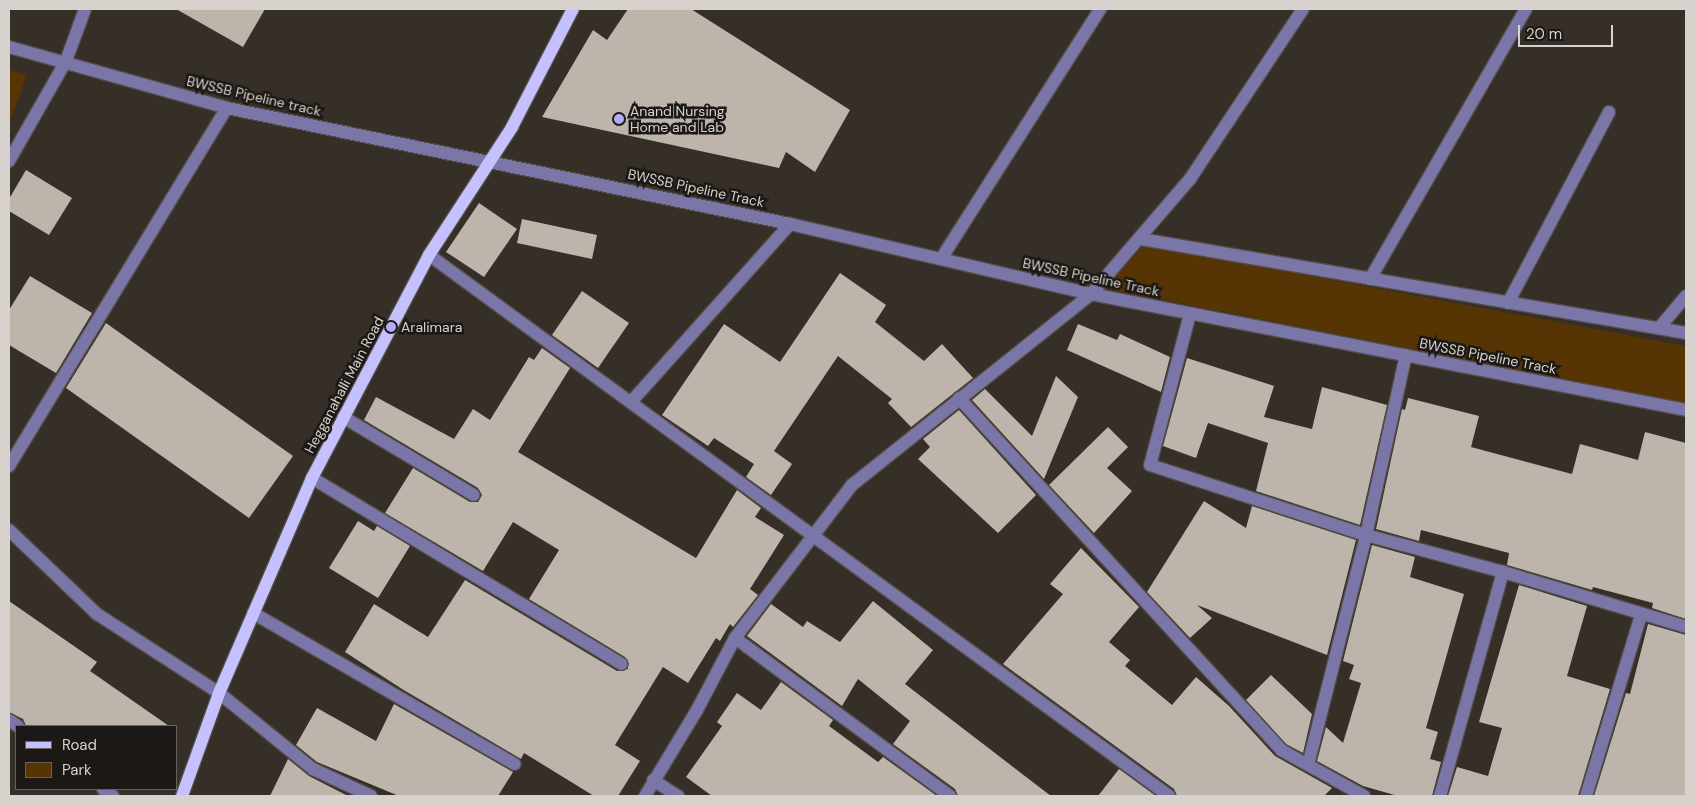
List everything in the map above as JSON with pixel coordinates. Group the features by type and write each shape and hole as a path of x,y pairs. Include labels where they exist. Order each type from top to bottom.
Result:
{"main road":[{"name":"Hegganahalli Main Road","path":"182,796 219,692 312,478 429,255 512,127 573,9"}],"street":[{"path":"9,159 66,61 85,9"},
{"path":"941,259 1100,9"},
{"path":"645,796 697,710 735,638 852,485 1091,294 1141,239 1190,179 1303,9"},
{"path":"1370,279 1526,9"},
{"name":"BWSSB Pipeline track","path":"9,47 66,61 227,108 492,160"},
{"path":"9,466 227,108"},
{"path":"1508,302 1609,112"},
{"name":"BWSSB Pipeline Track","path":"492,160 790,224 1091,294 1686,410"},
{"path":"631,402 790,224"},
{"path":"1141,239 1686,333"},
{"path":"429,255 814,534 1169,796"},
{"path":"1659,328 1686,296"},
{"path":"1190,314 1150,465 1366,536 1503,572 1686,627"},
{"path":"1308,765 1366,536 1406,355"},
{"path":"960,398 1281,750 1364,796"},
{"path":"344,416 474,494"},
{"path":"312,478 621,664"},
{"path":"9,530 97,614 219,692 314,769 371,796"},
{"path":"1440,796 1503,572"},
{"path":"253,613 515,764"},
{"path":"1586,796 1641,615"},
{"path":"735,638 950,796"},
{"path":"653,780 678,796"}],"green space":[{"path":"9,70 27,75 9,124"},
{"path":"1145,245 1686,346 1686,403 1103,288"}],"building":[{"path":"176,9 265,9 243,47"},
{"path":"628,9 691,9 850,110 815,172 786,152 779,168 542,117 593,30 607,40"},
{"path":"26,170 72,198 49,235 9,211 9,199"},
{"path":"479,203 517,229 484,277 446,252"},
{"path":"522,219 597,235 592,259 517,243"},
{"path":"840,273 886,305 875,322 924,361 942,344 973,378 911,427 888,403 892,399 838,356 774,451 792,464 771,495 746,477 754,464 714,438 708,446 662,415 724,324 780,362"},
{"path":"30,276 92,313 56,373 9,345 9,310"},
{"path":"582,291 629,323 598,368 552,335"},
{"path":"106,323 293,456 249,518 66,388"},
{"path":"1078,324 1117,340 1120,334 1170,357 1161,392 1067,350"},
{"path":"542,348 570,368 518,452 696,558 737,490 761,508 755,517 784,535 750,589 758,595 733,627 730,624 720,641 716,638 688,683 663,667 615,745 640,761 618,796 594,796 524,753 521,759 402,689 345,652 374,604 428,637 465,580 617,671 628,669 625,657 529,599 559,550 513,522 483,571 385,513 413,468 470,502 478,502 482,495 478,488 364,420 376,397 454,439 473,409 490,420 529,357 534,360"},
{"path":"1187,358 1274,386 1264,417 1312,429 1322,387 1387,405 1360,525 1256,491 1268,443 1208,423 1196,458 1163,446"},
{"path":"1056,376 1078,397 1044,479 972,400 985,389 1032,436"},
{"path":"1408,398 1479,416 1471,447 1572,474 1580,444 1638,460 1645,432 1686,443 1686,619 1652,608 1653,603 1593,587 1592,590 1507,565 1509,553 1421,530 1419,541 1376,529 1402,409 1405,410"},
{"path":"959,410 1036,495 998,533 918,459 930,447 923,439"},
{"path":"1108,427 1128,447 1107,468 1132,491 1094,533 1049,485"},
{"path":"1204,501 1246,528 1252,506 1356,540 1327,655 1197,605 1212,618 1190,638 1147,592"},
{"path":"358,521 374,531 377,526 410,546 378,598 329,568"},
{"path":"1372,545 1415,557 1410,577 1464,594 1426,728 1438,732 1430,759 1441,762 1432,796 1398,796 1363,786 1317,761 1326,727 1343,743 1361,683 1349,679 1354,665 1343,661"},
{"path":"1081,548 1139,607 1109,642 1130,660 1125,666 1172,705 1196,677 1229,706 1275,756 1332,788 1324,796 1177,796 1174,789 1003,664 1063,594 1050,584"},
{"path":"1519,585 1587,606 1567,676 1610,689 1578,796 1448,796 1457,767 1488,776 1502,728 1479,722"},
{"path":"9,601 97,662 90,671 168,725 26,725 23,719 9,712"},
{"path":"873,601 933,650 905,684 1051,796 958,796 955,789 893,744 910,721 858,679 842,706 747,636 771,604 803,627 807,621 840,642"},
{"path":"1648,624 1686,635 1686,796 1594,796 1626,693 1630,694"},
{"path":"1271,675 1312,714 1303,753 1286,744 1246,700"},
{"path":"781,682 833,720 829,726 878,762 883,757 937,796 712,796 686,777 722,726 717,722 737,693 761,710"},
{"path":"394,704 513,772 498,796 399,796 317,762 296,745 317,708 376,741"},
{"path":"288,759 309,776 348,796 270,796"},
{"path":"1119,769 1156,796 1098,796"}],"place":[{"name":"Anand Nursing Home and Lab","path":"619,119"},
{"name":"Aralimara","path":"391,327"}]}
